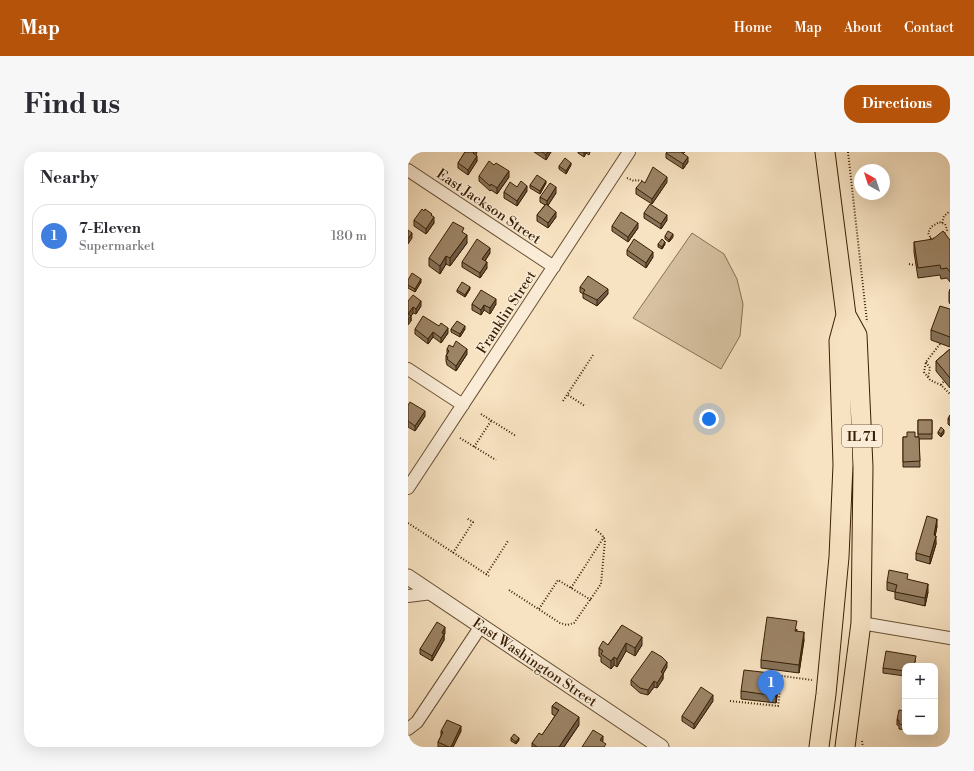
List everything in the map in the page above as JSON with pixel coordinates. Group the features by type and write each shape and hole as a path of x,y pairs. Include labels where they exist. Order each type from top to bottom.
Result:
{"main road":[{"name":"IL 71","path":"825,152 846,315 857,335 862,452 863,559 861,623 845,747"},
{"name":"IL 71","path":"819,747 831,647 839,557 843,465 839,341 846,315"}],"street":[{"name":"Franklin Street","path":"408,488 629,152"},
{"name":"East Jackson Street","path":"408,170 554,267"},
{"path":"408,369 463,405"},
{"name":"East Washington Street","path":"408,577 662,747"},
{"path":"408,596 432,594"},
{"path":"861,623 950,638"},
{"path":"408,729 417,722 481,626"}],"path":[{"path":"848,152 867,324"},
{"path":"627,178 634,181 639,180 647,184"},
{"path":"942,222 944,216 950,211"},
{"path":"935,246 928,233 931,227 939,222 942,222"},
{"path":"930,238 934,239 944,234 947,228 942,222"},
{"path":"944,234 946,238"},
{"path":"909,264 915,265"},
{"path":"940,344 926,362 924,372 928,379 941,385 950,394"},
{"path":"563,401 593,355"},
{"path":"926,362 930,368 928,379"},
{"path":"941,385 944,381"},
{"path":"567,394 585,406"},
{"path":"481,414 516,436"},
{"path":"474,447 491,421"},
{"path":"460,438 496,460"},
{"path":"453,553 474,522 466,518"},
{"path":"408,523 488,576 508,541"},
{"path":"509,590 560,623 567,626 576,622 601,584 605,543 604,537 594,529"},
{"path":"570,588 604,537"},
{"path":"539,609 558,580 591,600"},
{"path":"730,701 778,706 782,676 818,680"}],"shaded area":[{"path":"692,233 724,254 737,279 743,304 740,336 721,369 633,318"}],"building":[{"path":"465,152 474,152 473,153 477,156 468,170 458,163"},
{"path":"681,152 688,157 683,164 666,153"},
{"path":"565,158 571,163 566,171 559,166"},
{"path":"489,161 494,165 496,163 509,171 497,188 491,184 490,186 479,176"},
{"path":"653,167 667,177 652,199 636,188 642,181 645,183"},
{"path":"537,175 546,181 540,191 530,185"},
{"path":"521,181 527,186 517,201 504,192 510,182 517,187"},
{"path":"550,183 556,187 547,201 540,197"},
{"path":"546,204 556,212 548,223 537,215"},
{"path":"650,204 667,215 661,224 644,213"},
{"path":"422,209 424,211 425,209 434,217 426,229 414,220"},
{"path":"621,212 638,223 628,237 612,226"},
{"path":"453,222 464,228 462,232 467,235 450,258 446,256 440,266 429,258"},
{"path":"408,230 412,233 408,239"},
{"path":"668,231 673,234 669,240 665,236"},
{"path":"943,231 950,240 950,272 947,268 941,269 940,265 918,268 914,242 933,239"},
{"path":"477,239 490,248 482,259 487,262 480,273 462,262"},
{"path":"634,239 653,252 646,263 627,250"},
{"path":"662,239 665,242 662,247 658,244"},
{"path":"412,273 421,279 415,289 408,285 408,280"},
{"path":"588,276 608,289 597,300 583,293 585,290 580,287"},
{"path":"462,282 470,287 465,295 457,290"},
{"path":"481,290 496,299 490,308 484,305 481,310 472,304"},
{"path":"413,295 421,301 416,309 413,307 408,314 408,301"},
{"path":"940,306 950,309 950,337 931,330"},
{"path":"423,316 439,326 441,323 448,328 441,338 433,332 428,339 415,329"},
{"path":"457,321 465,326 460,334 451,329"},
{"path":"456,341 467,349 456,366 447,359 448,357 446,356 449,351 447,349 449,345 453,347"},
{"path":"950,349 950,378 936,361"},
{"path":"410,402 425,411 415,426 408,421 408,405"},
{"path":"918,420 932,420 932,434 918,434"},
{"path":"941,427 944,430 941,434 938,432"},
{"path":"907,432 915,432 915,437 919,437 920,461 903,462 903,437 907,437"},
{"path":"927,516 937,519 934,535 936,536 930,557 916,553"},
{"path":"889,570 908,574 907,579 928,584 925,598 895,592 897,585 887,582"},
{"path":"767,617 797,621 795,631 804,632 799,665 761,660"},
{"path":"437,622 445,627 442,633 444,634 432,656 420,649"},
{"path":"622,625 642,637 635,648 626,643 617,659 614,657 611,661 601,654 603,651 599,648 603,641 608,645"},
{"path":"652,651 667,662 661,672 663,674 657,683 654,681 648,690 640,688 631,680"},
{"path":"886,651 916,656 915,663 902,663 902,671 883,668"},
{"path":"744,670 779,674 776,696 741,691"},
{"path":"701,687 713,695 694,724 682,716"},
{"path":"556,702 579,717 559,747 537,747 532,743 539,733 542,735 559,710 552,706"},
{"path":"899,710 902,710 902,724 899,724 899,720 897,720"},
{"path":"447,720 461,726 451,747 438,742 443,732 441,731"},
{"path":"593,730 603,736 600,740 606,744 604,747 582,747"},
{"path":"514,734 519,738 516,742 511,738"}],"place":[{"name":"7-Eleven","path":"771,703"}]}
